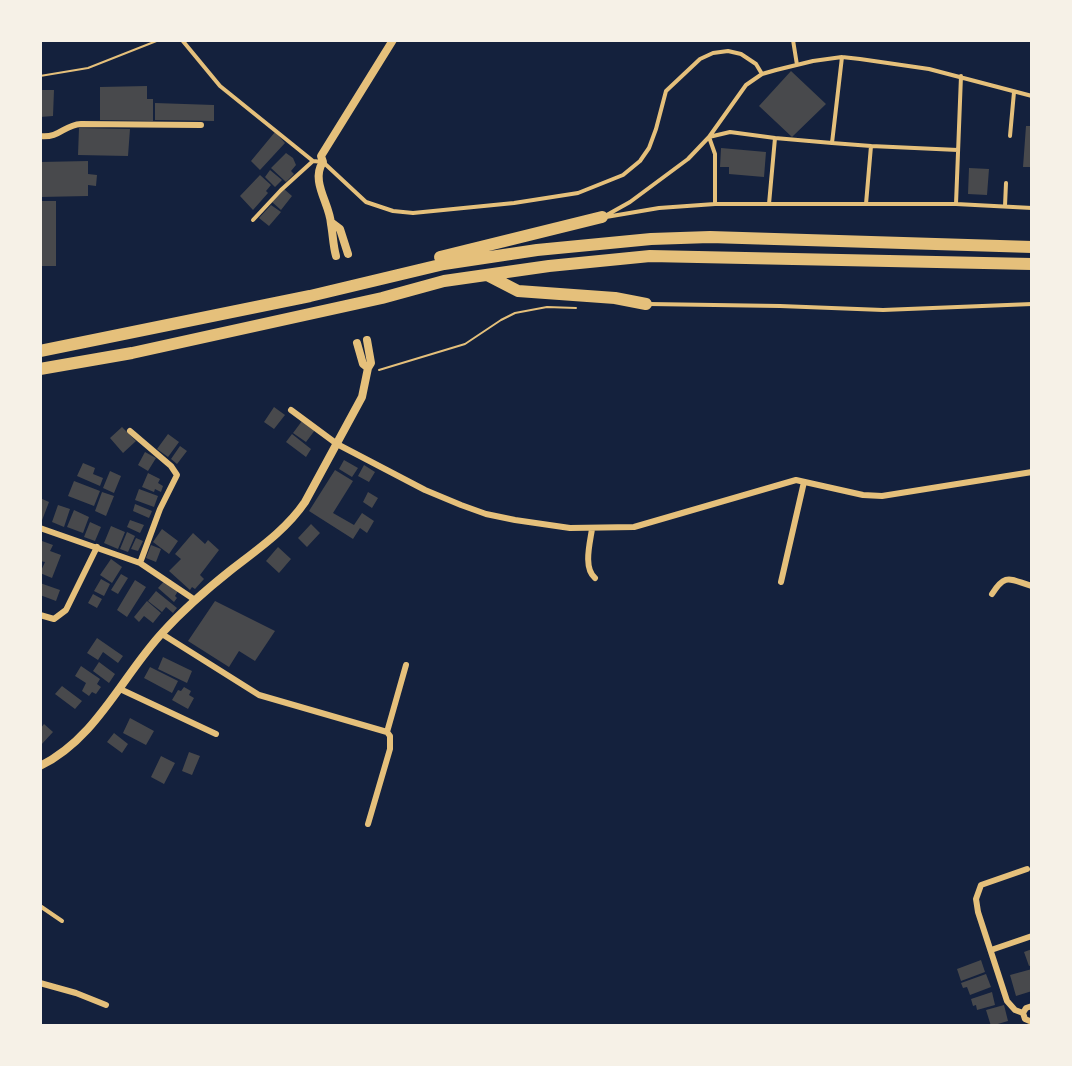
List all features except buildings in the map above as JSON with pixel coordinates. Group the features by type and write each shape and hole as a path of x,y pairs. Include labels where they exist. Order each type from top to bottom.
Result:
{"highway":[{"path":"397,274 438,257 602,218"},
{"path":"40,351 310,296 444,264 491,256 651,239 710,237 1032,247"},
{"path":"40,369 132,352 336,308 444,281 549,266 650,256 1032,264"},
{"path":"487,275 518,291 615,298 646,304"}],"street":[{"path":"336,256 331,233 332,223 318,175 318,169 323,162 321,156 393,40"},
{"path":"40,136 58,135 74,124 201,125"},
{"path":"332,223 339,229 348,254"},
{"path":"40,766 58,756 87,730 162,634 195,600 264,545 298,514 357,408 371,357 368,340"},
{"path":"357,343 363,364 368,371"},
{"path":"291,410 337,444 425,490 486,514 592,529 634,527 796,480 863,495 882,496 1032,472"},
{"path":"130,431 171,466 177,475 160,509 140,563"},
{"path":"781,582 804,482"},
{"path":"40,528 140,563 195,600"},
{"path":"592,529 588,567 594,578"},
{"path":"40,615 54,619 66,610 97,547"},
{"path":"993,594 1000,581 1032,586"},
{"path":"162,634 259,695 387,732 390,736 390,748 368,824"},
{"path":"387,732 406,665"},
{"path":"120,689 216,734"},
{"path":"1023,1013 1015,1010 1007,1000 978,912 976,899 978,890 985,883 1027,869"},
{"path":"991,950 1032,936"},
{"path":"40,983 76,993 106,1005"},
{"path":"1023,1013 1026,1008 1032,1006"},
{"path":"1023,1013 1025,1019 1031,1023"}],"lane":[{"path":"182,40 220,86 313,161 323,162 366,202 393,212 413,213 567,195 623,176 640,161 649,148 666,91 700,59 713,53 728,51 741,54 756,64 762,74"},
{"path":"793,40 797,65"},
{"path":"832,143 842,57"},
{"path":"602,218 630,202 688,159 709,137 746,85 762,74 842,57 930,69 1032,96"},
{"path":"956,204 961,76"},
{"path":"1010,136 1014,92"},
{"path":"709,137 730,132 832,143 958,150"},
{"path":"709,137 715,154 715,204"},
{"path":"770,204 775,138"},
{"path":"866,204 871,146"},
{"path":"253,220 313,161"},
{"path":"1005,206 1006,183"},
{"path":"602,218 658,208 715,204 956,204 1032,208"},
{"path":"646,304 883,310 1032,304"},
{"path":"40,906 62,921"}],"path":[{"path":"40,76 88,68 159,40"},
{"path":"368,371 465,344 515,313 547,307 577,308"}]}
